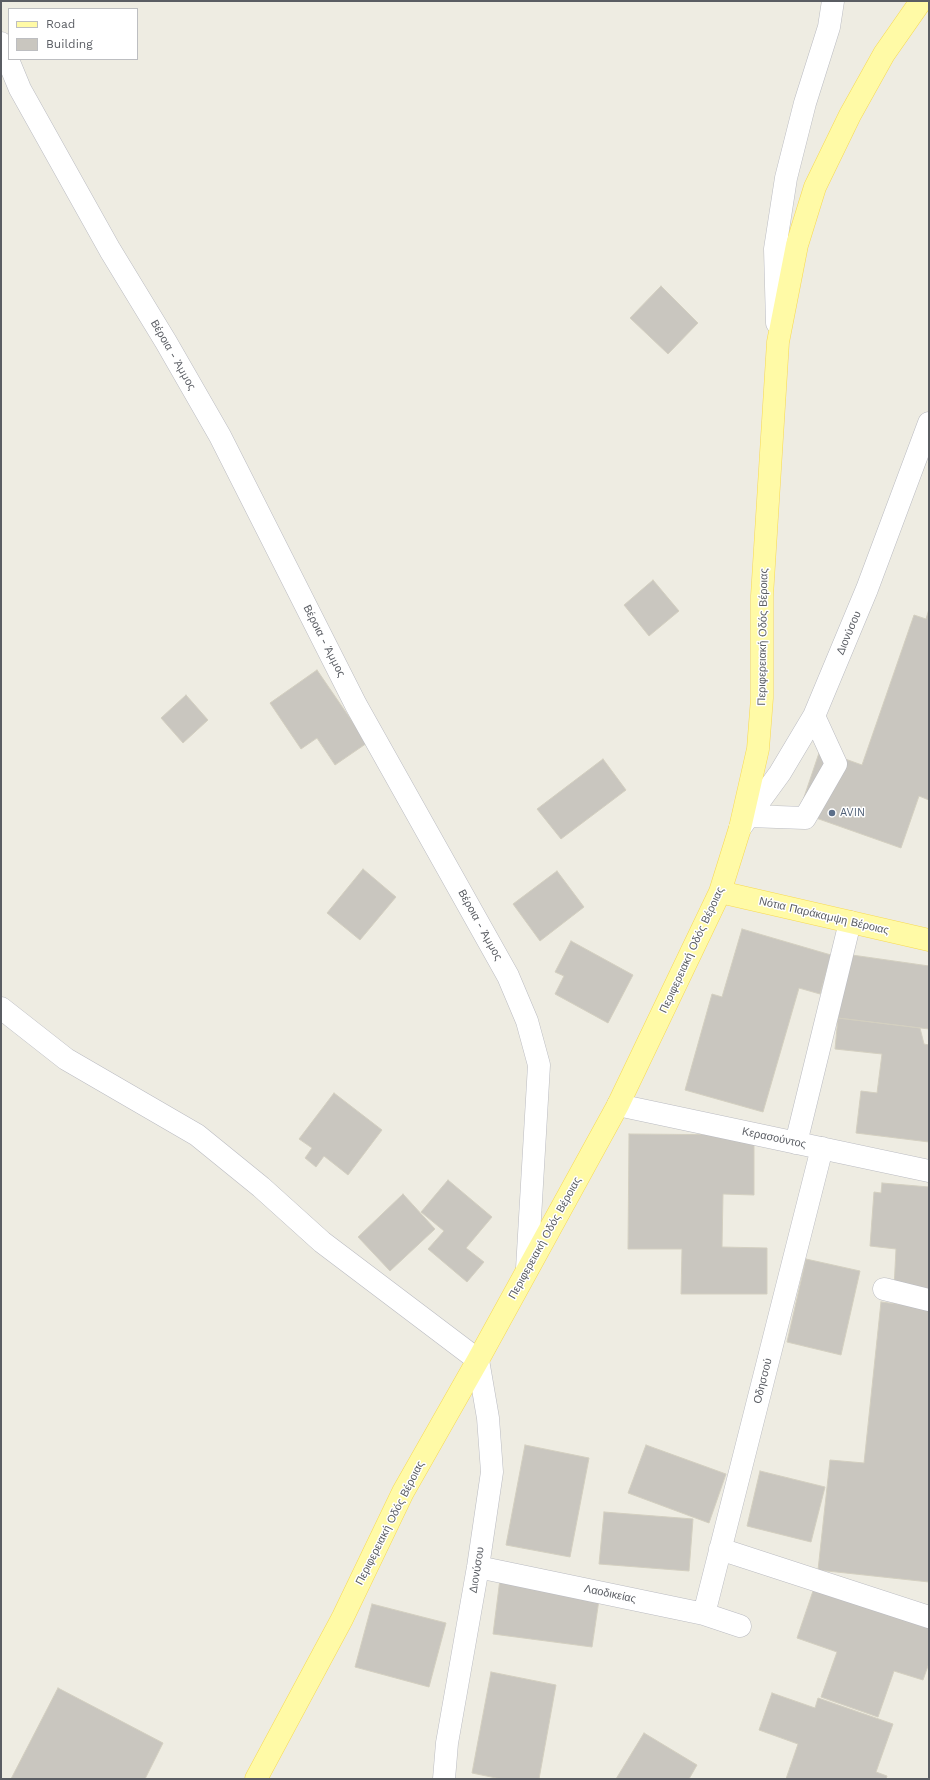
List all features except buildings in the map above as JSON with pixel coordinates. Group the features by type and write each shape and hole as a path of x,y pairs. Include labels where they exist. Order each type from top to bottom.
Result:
{"main road":[{"name":"Περιφερειακή Οδός Βέροιας","path":"256,1779 342,1619 402,1492 478,1360 618,1105 720,892 745,822 758,749 762,698 762,596 778,342 797,245 815,187 850,115 884,54 921,1"},
{"name":"Περιφερειακή Οδός Βέροιας","path":"903,28 929,15"},
{"name":"Νότια Παράκαμψη Βέροιας","path":"720,892 929,940"}],"street":[{"path":"778,342 775,250 786,178 805,103 829,27 833,1"},
{"name":"Βέροια - Άμμος","path":"1,43 8,60"},
{"name":"Βέροια - Άμμος","path":"8,60 20,89 110,250 166,342 220,436 356,705 508,976 527,1020 539,1065 527,1269"},
{"name":"Διονύσου","path":"745,822 780,774 814,716 867,589 929,423"},
{"path":"745,822 805,818 836,764 814,716"},
{"path":"796,1143 850,922"},
{"path":"1,1008 66,1059 196,1135 261,1187 322,1242 478,1360"},
{"name":"Κερασούντος","path":"618,1105 929,1171"},
{"name":"Οδησσού","path":"704,1614 822,1148"},
{"path":"884,1289 929,1300"},
{"name":"Διονύσου","path":"444,1779 447,1743 478,1567 492,1472 488,1418 478,1360"},
{"path":"720,1549 929,1617"},
{"name":"Λαοδικείας","path":"478,1567 704,1614 740,1626"}],"place":[{"name":"AVIN","path":"832,813"}]}
